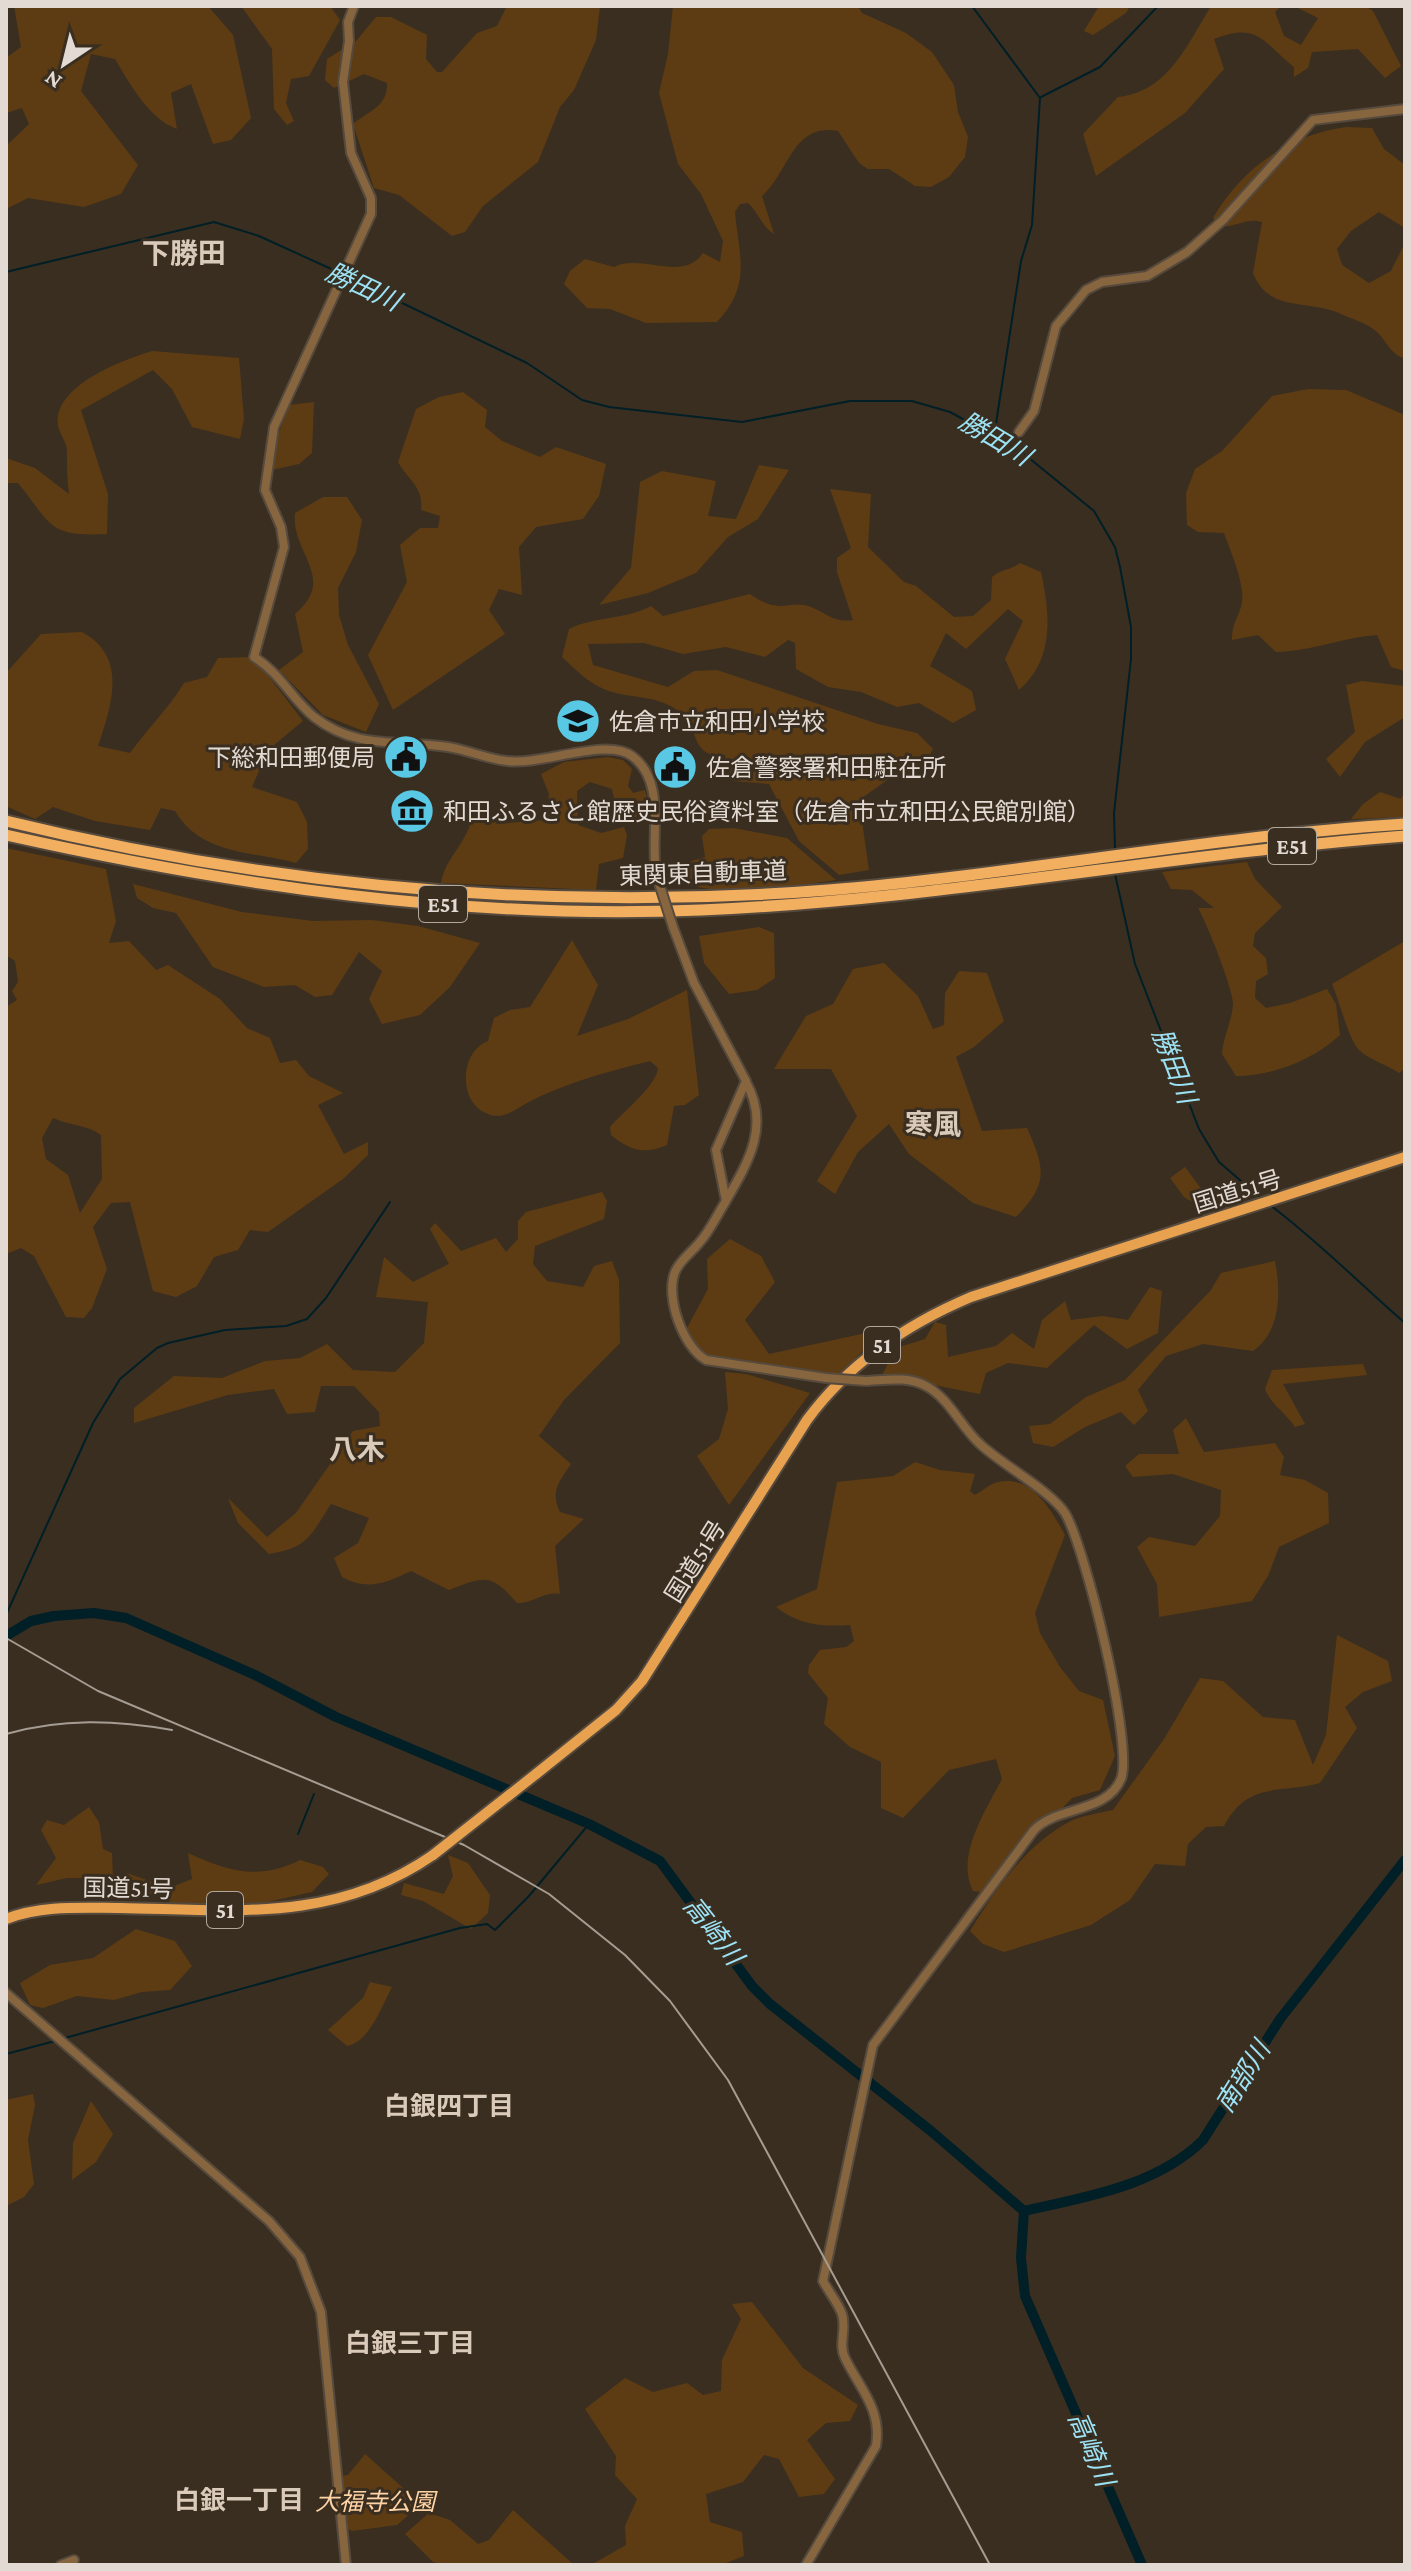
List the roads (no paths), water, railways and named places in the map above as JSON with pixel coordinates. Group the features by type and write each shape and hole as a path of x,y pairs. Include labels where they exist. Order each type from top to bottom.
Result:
{"highway":[{"name":"東関東自動車道","path":"6,821 161,855 412,891 654,899 885,891 1184,846 1405,824"},
{"name":"東関東自動車道","path":"6,835 243,883 452,904 654,911 885,891 1405,836"},
{"name":"国道51号","path":"6,1919 67,1907 264,1911 312,1906 356,1896 403,1875 433,1855 616,1710 642,1681 807,1420 835,1387 877,1349 934,1313 971,1297 1405,1157"}],"street":[{"path":"354,6 348,22 349,41 343,82 349,143 371,198 371,214 274,427 265,490 281,527 284,547 254,657 285,682 313,716 332,727 378,744 444,746 522,763 608,750 626,752 641,767 656,806 657,877 673,927 694,983 746,1081 758,1115 756,1139 726,1201 674,1274 674,1294 688,1346 706,1360 826,1378 866,1381 902,1379 926,1386 979,1443 1062,1508 1082,1558 1115,1692 1124,1770 1116,1788 1107,1797 1047,1819 1034,1830 868,2055 823,2281 842,2316 841,2342 845,2357 867,2391 878,2433 876,2446 806,2565"},
{"path":"1019,432 1034,411 1056,326 1086,290 1102,282 1147,276 1187,252 1223,220 1273,160 1313,120 1405,109"},
{"path":"726,1201 716,1150 746,1081"},
{"path":"6,1993 269,2221 300,2257 321,2312 346,2565"},
{"path":"61,2565 74,2560"}],"waterway":[{"path":"972,6 1040,98 1032,225 1021,261 995,430"},
{"path":"1041,97 1100,67 1158,6"},
{"name":"勝田川","path":"6,272 214,222 259,236 340,273"},
{"name":"勝田川","path":"346,276 527,363 582,400 609,407 742,422 850,401 912,401 950,412 1018,449 1094,511 1115,547 1120,567 1131,627 1131,659 1114,813 1115,851"},
{"name":"勝田川","path":"1115,874 1135,964 1199,1129 1219,1162 1262,1199"},
{"path":"6,1615 93,1423 120,1379 157,1348 168,1343 225,1330 286,1326 307,1319 326,1298 390,1202"},
{"name":"勝田川","path":"1270,1205 1405,1323"},
{"name":"高崎川","path":"6,1636 31,1621 54,1616 94,1613 126,1618 255,1675 336,1717 589,1824 660,1861 752,1986 770,2004 931,2131 1024,2211 1021,2258 1025,2296 1142,2565"},
{"name":"高崎川","path":"6,1628 11,1633"},
{"path":"298,1834 314,1794"},
{"path":"65,2038 460,1928 487,1924 495,1930 529,1896 589,1824"},
{"name":"南部川","path":"1024,2211 1095,2195 1142,2179 1185,2156 1203,2140 1280,2019 1405,1860"},
{"path":"6,2054 55,2041"}],"railway":[{"path":"6,1638 98,1691 464,1845 549,1894 625,1955 670,2001 728,2080 990,2565"},
{"path":"6,1734 48,1725 89,1722 172,1730"}],"place":[{"name":"佐倉市立和田小学校","path":"578,721"},
{"name":"下総和田郵便局","path":"406,757"},
{"name":"佐倉警察署和田駐在所","path":"675,767"},
{"name":"和田ふるさと館歴史民俗資料室（佐倉市立和田公民館別館）","path":"412,811"}],"district":[{"name":"下勝田","path":"184,253"},
{"name":"寒風","path":"933,1124"},
{"name":"八木","path":"357,1449"},
{"name":"白銀四丁目","path":"449,2106"},
{"name":"白銀三丁目","path":"410,2343"},
{"name":"白銀一丁目","path":"239,2500"}],"park label":[{"name":"大福寺公園","path":"375,2501"}]}
